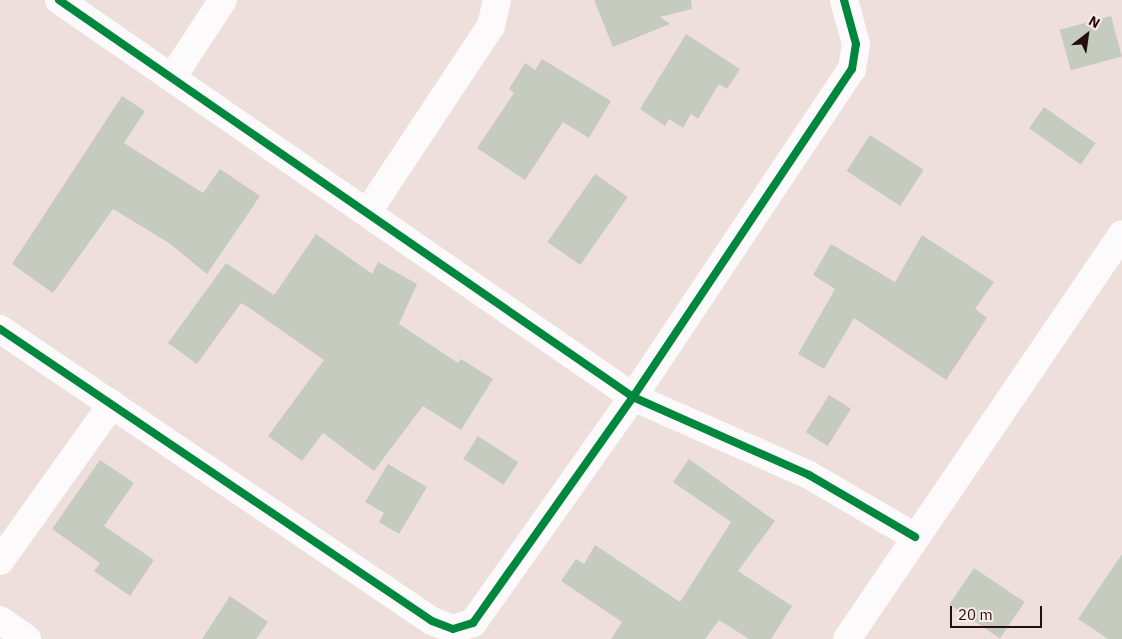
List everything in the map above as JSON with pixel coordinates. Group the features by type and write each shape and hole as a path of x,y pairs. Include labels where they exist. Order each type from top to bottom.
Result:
{"street":[{"path":"60,0 368,210 633,397 809,475 915,537"},
{"path":"173,76 223,0"},
{"path":"368,210 491,26 497,0"},
{"path":"0,329 432,621 454,629 473,623 633,397 852,69 856,44 844,0"},
{"path":"847,639 1122,234"},
{"path":"0,561 112,404"},
{"path":"0,620 27,639"}],"building":[{"path":"594,0 691,0 692,9 660,17 670,24 613,47"},
{"path":"1111,16 1122,57 1071,70 1060,30"},
{"path":"686,34 740,69 727,89 719,84 698,119 691,114 683,128 669,119 665,126 640,109"},
{"path":"542,59 611,101 589,138 563,122 525,180 477,148 514,93 509,89 525,63 535,70"},
{"path":"122,96 145,111 124,143 203,193 220,169 260,196 207,274 169,243 113,209 53,293 12,264"},
{"path":"1044,107 1096,143 1081,164 1029,128"},
{"path":"870,135 924,170 900,206 847,171"},
{"path":"595,174 628,197 580,265 547,242"},
{"path":"316,234 372,274 378,262 417,284 399,324 458,363 461,359 493,379 461,430 423,406 374,471 323,433 302,461 268,436 324,360 248,307 241,303 197,364 168,343 226,263 274,295"},
{"path":"922,235 994,282 975,309 987,318 946,380 854,318 824,369 798,354 835,289 813,275 831,244 895,282"},
{"path":"829,395 851,409 828,446 806,432"},
{"path":"478,436 518,462 504,485 463,459"},
{"path":"689,459 775,521 738,571 792,606 771,639 749,639 719,620 705,639 611,639 622,622 561,581 576,559 584,564 595,545 680,602 731,522 673,482"},
{"path":"100,460 134,483 104,526 154,560 130,596 94,571 100,563 52,529"},
{"path":"388,464 427,487 399,534 379,522 384,513 365,502"},
{"path":"1122,554 1122,639 1108,639 1078,619"},
{"path":"974,568 1025,602 1000,639 949,604"},
{"path":"230,596 268,622 256,639 202,639"}],"cycle path":[{"path":"59,0 633,397 809,475 915,537"},
{"path":"0,329 432,621 453,629 473,623 633,397 852,69 856,44 844,0"}]}
